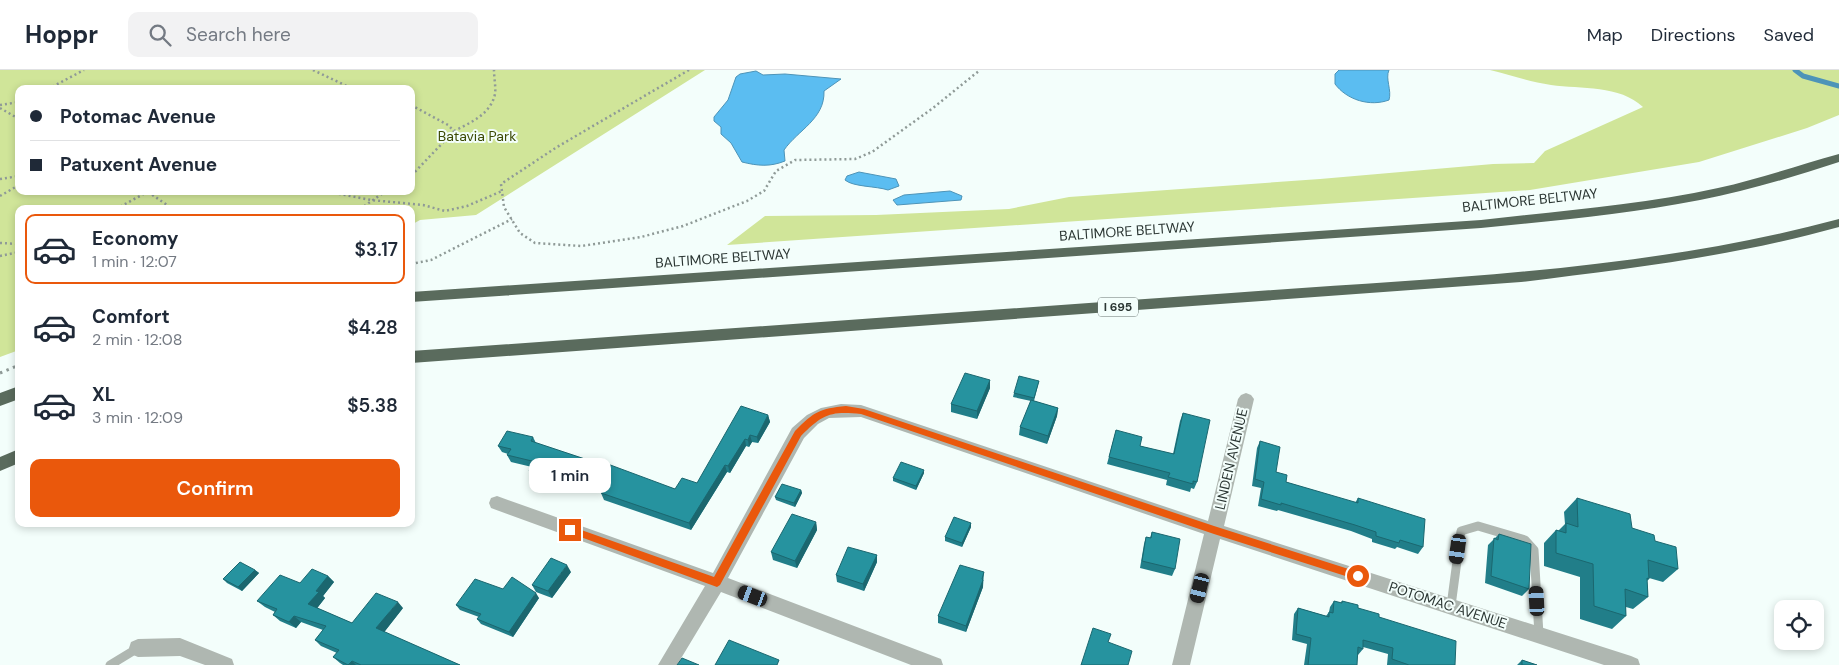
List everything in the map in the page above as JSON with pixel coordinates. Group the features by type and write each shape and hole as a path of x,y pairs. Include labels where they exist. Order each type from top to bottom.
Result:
{"highway":[{"name":"BALTIMORE BELTWAY","path":"415,297 1481,224 1604,211 1681,199 1769,180 1839,158"},
{"name":"I 695","path":"415,357 1521,277 1649,261 1750,244 1839,223"},
{"path":"0,400 15,394"},
{"path":"0,464 15,458"}],"street":[{"name":"LINDEN AVENUE","path":"1181,665 1246,399"},
{"name":"POTOMAC AVENUE","path":"717,582 798,433 814,417 825,412 837,409 862,411 1214,530 1630,665"},
{"path":"497,503 717,582 934,665"},
{"path":"667,665 717,582"},
{"path":"138,648 180,647 225,665"}],"lane":[{"path":"1451,606 1461,530 1478,526 1525,540 1534,550 1539,635"},
{"path":"110,665 138,648"}],"path":[{"path":"56,85 84,70"},
{"path":"313,70 345,85"},
{"path":"415,172 454,132 476,120 492,103 495,93 494,70"},
{"path":"689,70 520,170 501,184 504,207 520,233 535,242 581,246 641,236 683,226 747,201 764,191 776,171 795,160 855,159 872,152 933,108 980,70"},
{"path":"0,107 15,103"},
{"path":"0,107 15,116"},
{"path":"415,107 448,125 454,132"},
{"path":"0,179 15,177"},
{"path":"0,196 15,187"},
{"path":"345,195 371,200 423,205 445,210 467,206 502,192"},
{"path":"124,205 142,195"},
{"path":"152,195 167,205"},
{"path":"365,205 379,195"},
{"path":"415,263 431,260 512,219"},
{"path":"0,243 15,244"},
{"path":"0,256 15,253"},
{"path":"0,372 15,366"}],"green space":[{"name":"Batavia Park","path":"0,70 705,70 476,215 420,220 415,223 415,205 15,205 15,351 0,357"},
{"path":"1490,70 1839,70 1839,115 1807,128 1699,162 1530,190 727,245 765,216 876,215 1009,209 1069,197 1320,179 1493,164 1534,163 1545,151 1643,107 1634,100 1612,91 1543,84"}],"water":[{"path":"1339,70 1389,70 1389,100 1374,103 1352,98 1335,84 1335,74"},
{"path":"756,71 763,75 785,74 841,79 824,91 823,101 815,117 784,150 785,161 769,165 742,162 731,143 721,134 721,127 714,121 714,117 728,100 736,77 740,74"},
{"path":"859,172 896,179 899,186 888,190 853,184 845,180 847,176"},
{"path":"950,191 962,196 961,200 897,205 893,200 904,195"}],"building":[{"path":"965,373 990,380 977,411 951,404"},
{"path":"1019,376 1039,381 1034,398 1014,393"},
{"path":"1031,400 1058,408 1048,436 1020,427"},
{"path":"741,406 768,415 757,437 750,435 748,440 745,439 728,466 725,465 689,523 601,493 606,486 576,476 572,482 529,471 536,462 507,455 511,449 498,446 507,431 533,437 531,441 603,465 605,463 675,489 682,478 697,483"},
{"path":"1183,413 1210,420 1197,482 1193,481 1193,484 1168,477 1170,473 1109,457 1116,430 1142,437 1140,446 1174,454"},
{"path":"1260,441 1280,447 1276,472 1287,475 1286,482 1358,503 1358,498 1425,519 1423,547 1400,540 1399,543 1376,536 1376,532 1355,525 1261,499 1264,482 1255,479"},
{"path":"901,462 924,470 916,486 893,478"},
{"path":"782,484 801,490 794,503 775,497"},
{"path":"1577,498 1630,514 1632,528 1654,535 1655,541 1676,547 1678,569 1648,560 1648,597 1625,589 1626,616 1594,606 1593,564 1556,553 1556,530 1566,533 1566,523 1578,527"},
{"path":"792,514 816,522 795,561 771,552"},
{"path":"954,517 971,523 962,543 945,537"},
{"path":"1152,532 1180,539 1175,569 1142,561 1146,537 1151,538"},
{"path":"1499,534 1531,544 1529,589 1491,576 1494,538 1498,540"},
{"path":"848,547 877,555 863,584 836,575"},
{"path":"551,558 567,565 548,591 532,585"},
{"path":"240,562 255,570 238,587 223,579"},
{"path":"960,565 984,572 983,580 966,626 938,616"},
{"path":"312,569 328,576 316,591 319,592 308,604 352,623 376,593 398,602 376,628 460,665 361,665 352,661 348,665 333,657 339,650 315,640 326,626 294,616 289,622 273,615 277,609 257,601 280,575 300,583"},
{"path":"512,577 536,593 509,632 477,619 481,614 456,605 475,579 503,589"},
{"path":"1334,601 1358,605 1358,608 1379,614 1379,617 1456,641 1455,665 1409,665 1392,659 1393,648 1363,640 1363,649 1358,647 1357,665 1308,665 1311,638 1296,634 1298,608 1329,617 1329,612 1333,613"},
{"path":"1093,628 1111,634 1108,642 1132,651 1128,665 1081,665"},
{"path":"729,640 779,660 777,665 715,665"},
{"path":"682,658 699,665 677,665"},
{"path":"1522,660 1537,665 1522,665"}],"waterway":[{"path":"1795,70 1803,76 1839,86"}],"route":[{"path":"570,530 717,582 798,433 814,417 837,409 846,409 862,411 1214,530 1358,576"}]}
